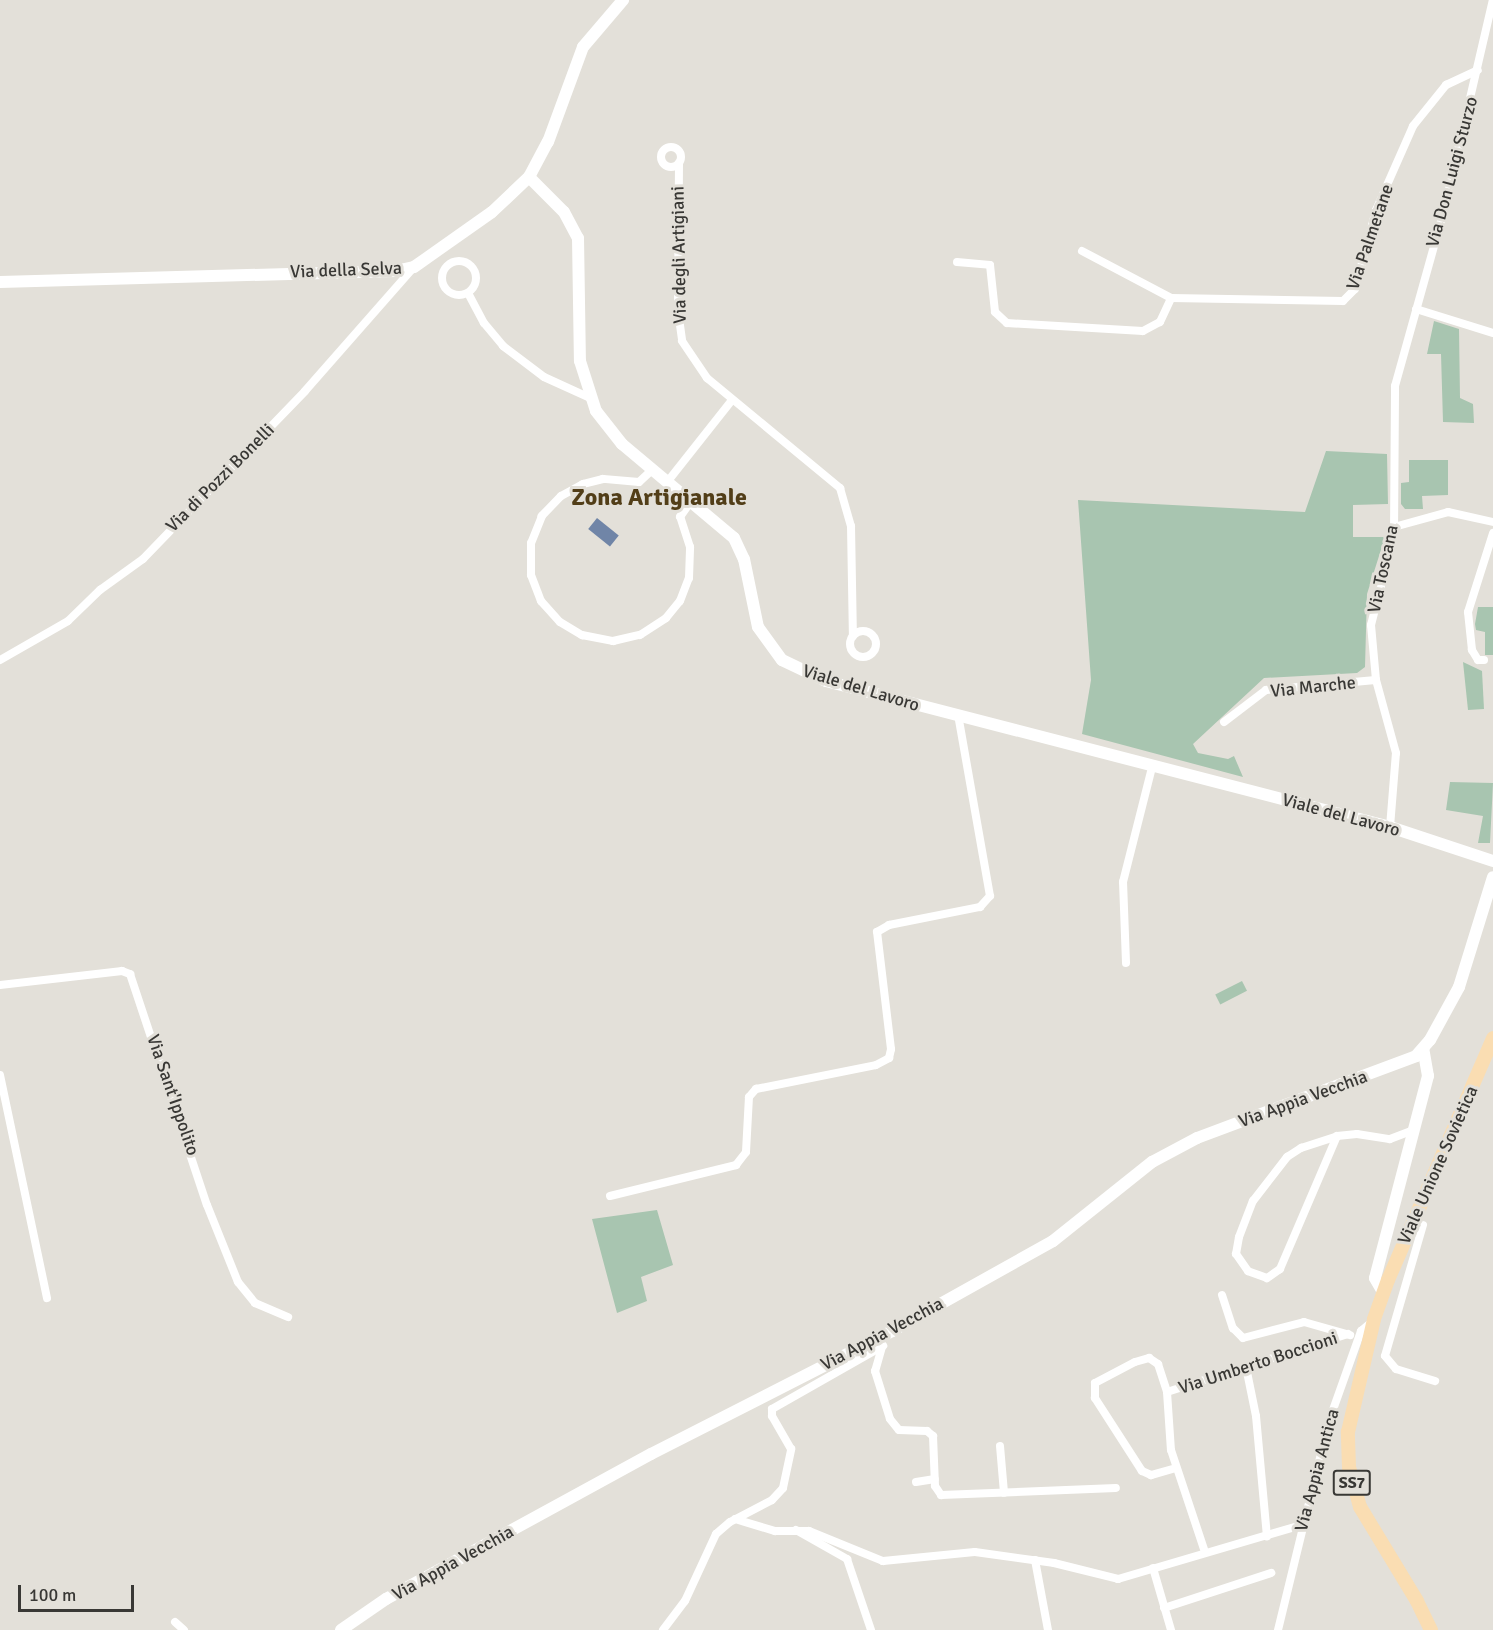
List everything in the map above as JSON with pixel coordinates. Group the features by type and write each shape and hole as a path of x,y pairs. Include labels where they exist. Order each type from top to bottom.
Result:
{"main road":[{"name":"Viale Unione Sovietica","path":"1383,1292 1420,1224 1493,1038"},
{"name":"SS7","path":"1383,1292 1374,1319 1349,1427 1349,1467 1364,1515 1420,1605 1431,1630"}],"street":[{"name":"Via della Selva","path":"0,282 395,271 414,267 492,212 529,177 548,142 584,47 623,0"},
{"name":"Via Don Luigi Sturzo","path":"1416,309 1478,70 1493,0"},
{"name":"Via Palmetane","path":"1082,251 1171,298 1347,299 1355,289 1380,200 1413,126 1446,86 1478,70"},
{"name":"Via degli Artigiani","path":"679,163 680,331 699,368 732,400 831,478 842,492 851,526 853,636"},
{"name":"Viale del Lavoro","path":"529,177 564,212 578,238 579,358 590,398 615,436 692,500 738,544 758,627 782,660 821,680 1390,827 1493,861"},
{"path":"452,262 469,264 476,273 475,284 468,293 453,294 443,284 444,270 452,262"},
{"path":"957,262 991,266 995,312 1006,323 1143,331 1158,323 1171,298"},
{"name":"Via di Pozzi Bonelli","path":"0,660 63,624 100,590 146,556 305,391 414,267"},
{"path":"468,293 484,323 503,346 544,377 590,398"},
{"path":"1416,309 1493,333"},
{"name":"Via Toscana","path":"1390,827 1397,757 1376,680 1372,614 1394,527 1395,386 1416,309"},
{"path":"668,481 732,400"},
{"path":"653,469 639,482 603,479 583,483 561,496 542,516 531,543 531,575 541,601 560,622 582,635 613,640 640,635 666,618 680,601 689,578 690,547 680,517 692,500"},
{"path":"1394,527 1448,512 1493,522"},
{"path":"1484,660 1478,660 1472,650 1468,612 1493,533"},
{"name":"Via Marche","path":"1224,722 1266,690 1376,680"},
{"path":"610,1196 736,1165 746,1152 749,1098 756,1089 876,1065 889,1058 891,1049 877,932 889,925 980,907 990,896 958,716"},
{"path":"1126,963 1122,890 1152,767"},
{"path":"1383,1292 1375,1278 1428,1073 1423,1049 1458,987 1493,877"},
{"name":"Via Sant'Ippolito","path":"0,985 122,971 130,974 205,1201 238,1282 255,1303 288,1317"},
{"name":"Via Appia Vecchia","path":"341,1630 386,1599 651,1454 892,1331 1053,1241 1152,1162 1197,1138 1403,1063 1423,1049"},
{"path":"0,1075 47,1298"},
{"path":"1337,1136 1280,1269 1267,1278 1248,1271 1238,1260 1237,1246 1261,1189 1291,1153 1337,1136 1357,1134 1390,1139 1414,1130"},
{"path":"1420,1224 1396,1306 1385,1356 1396,1369 1435,1381"},
{"path":"1222,1295 1233,1328 1241,1337 1304,1322 1359,1336"},
{"name":"Via Appia Antica","path":"1278,1630 1301,1525 1329,1421 1359,1336 1363,1327 1374,1319"},
{"path":"892,1331 883,1346 875,1371 890,1419 899,1430 927,1431 933,1436 935,1479 937,1491 943,1496 1116,1488"},
{"name":"Via Umberto Boccioni","path":"1167,1392 1348,1334"},
{"path":"663,1630 685,1601 712,1540 735,1519 772,1500 785,1482 791,1449 772,1416 774,1407 883,1346"},
{"path":"1176,1468 1145,1474 1093,1392 1096,1382 1122,1367 1154,1360 1167,1392 1168,1432 1176,1468 1205,1552"},
{"path":"1246,1367 1256,1416 1267,1538"},
{"path":"1000,1446 1004,1493"},
{"path":"916,1482 935,1479"},
{"path":"735,1519 768,1530 812,1532 887,1561 960,1552 1035,1560 1118,1579 1205,1552 1267,1538 1301,1525"},
{"path":"796,1530 849,1561 871,1630"},
{"path":"1035,1560 1048,1630"},
{"path":"1153,1568 1171,1630"},
{"path":"1164,1608 1271,1573"},
{"path":"175,1623 184,1630"}],"green space":[{"path":"1434,321 1459,329 1460,398 1473,404 1474,423 1443,422 1441,354 1427,354"},
{"path":"1326,451 1387,454 1388,504 1353,505 1353,537 1385,537 1367,594 1365,667 1357,673 1264,678 1193,744 1198,753 1228,759 1234,756 1243,777 1082,734 1091,680 1078,500 1305,512"},
{"path":"1409,460 1448,460 1448,495 1422,496 1423,509 1405,509 1401,504 1401,483 1409,482"},
{"path":"1478,607 1493,607 1493,655 1485,655 1485,632 1476,630"},
{"path":"1463,662 1482,671 1484,709 1468,710"},
{"path":"1450,782 1493,783 1490,843 1478,843 1483,816 1446,810"},
{"path":"1242,981 1247,991 1220,1004 1215,995"},
{"path":"657,1210 673,1265 641,1277 647,1301 617,1313 592,1219"}],"water":[{"path":"597,518 619,536 610,547 588,529"}],"district":[{"name":"Zona Artigianale","path":"659,498"}]}
